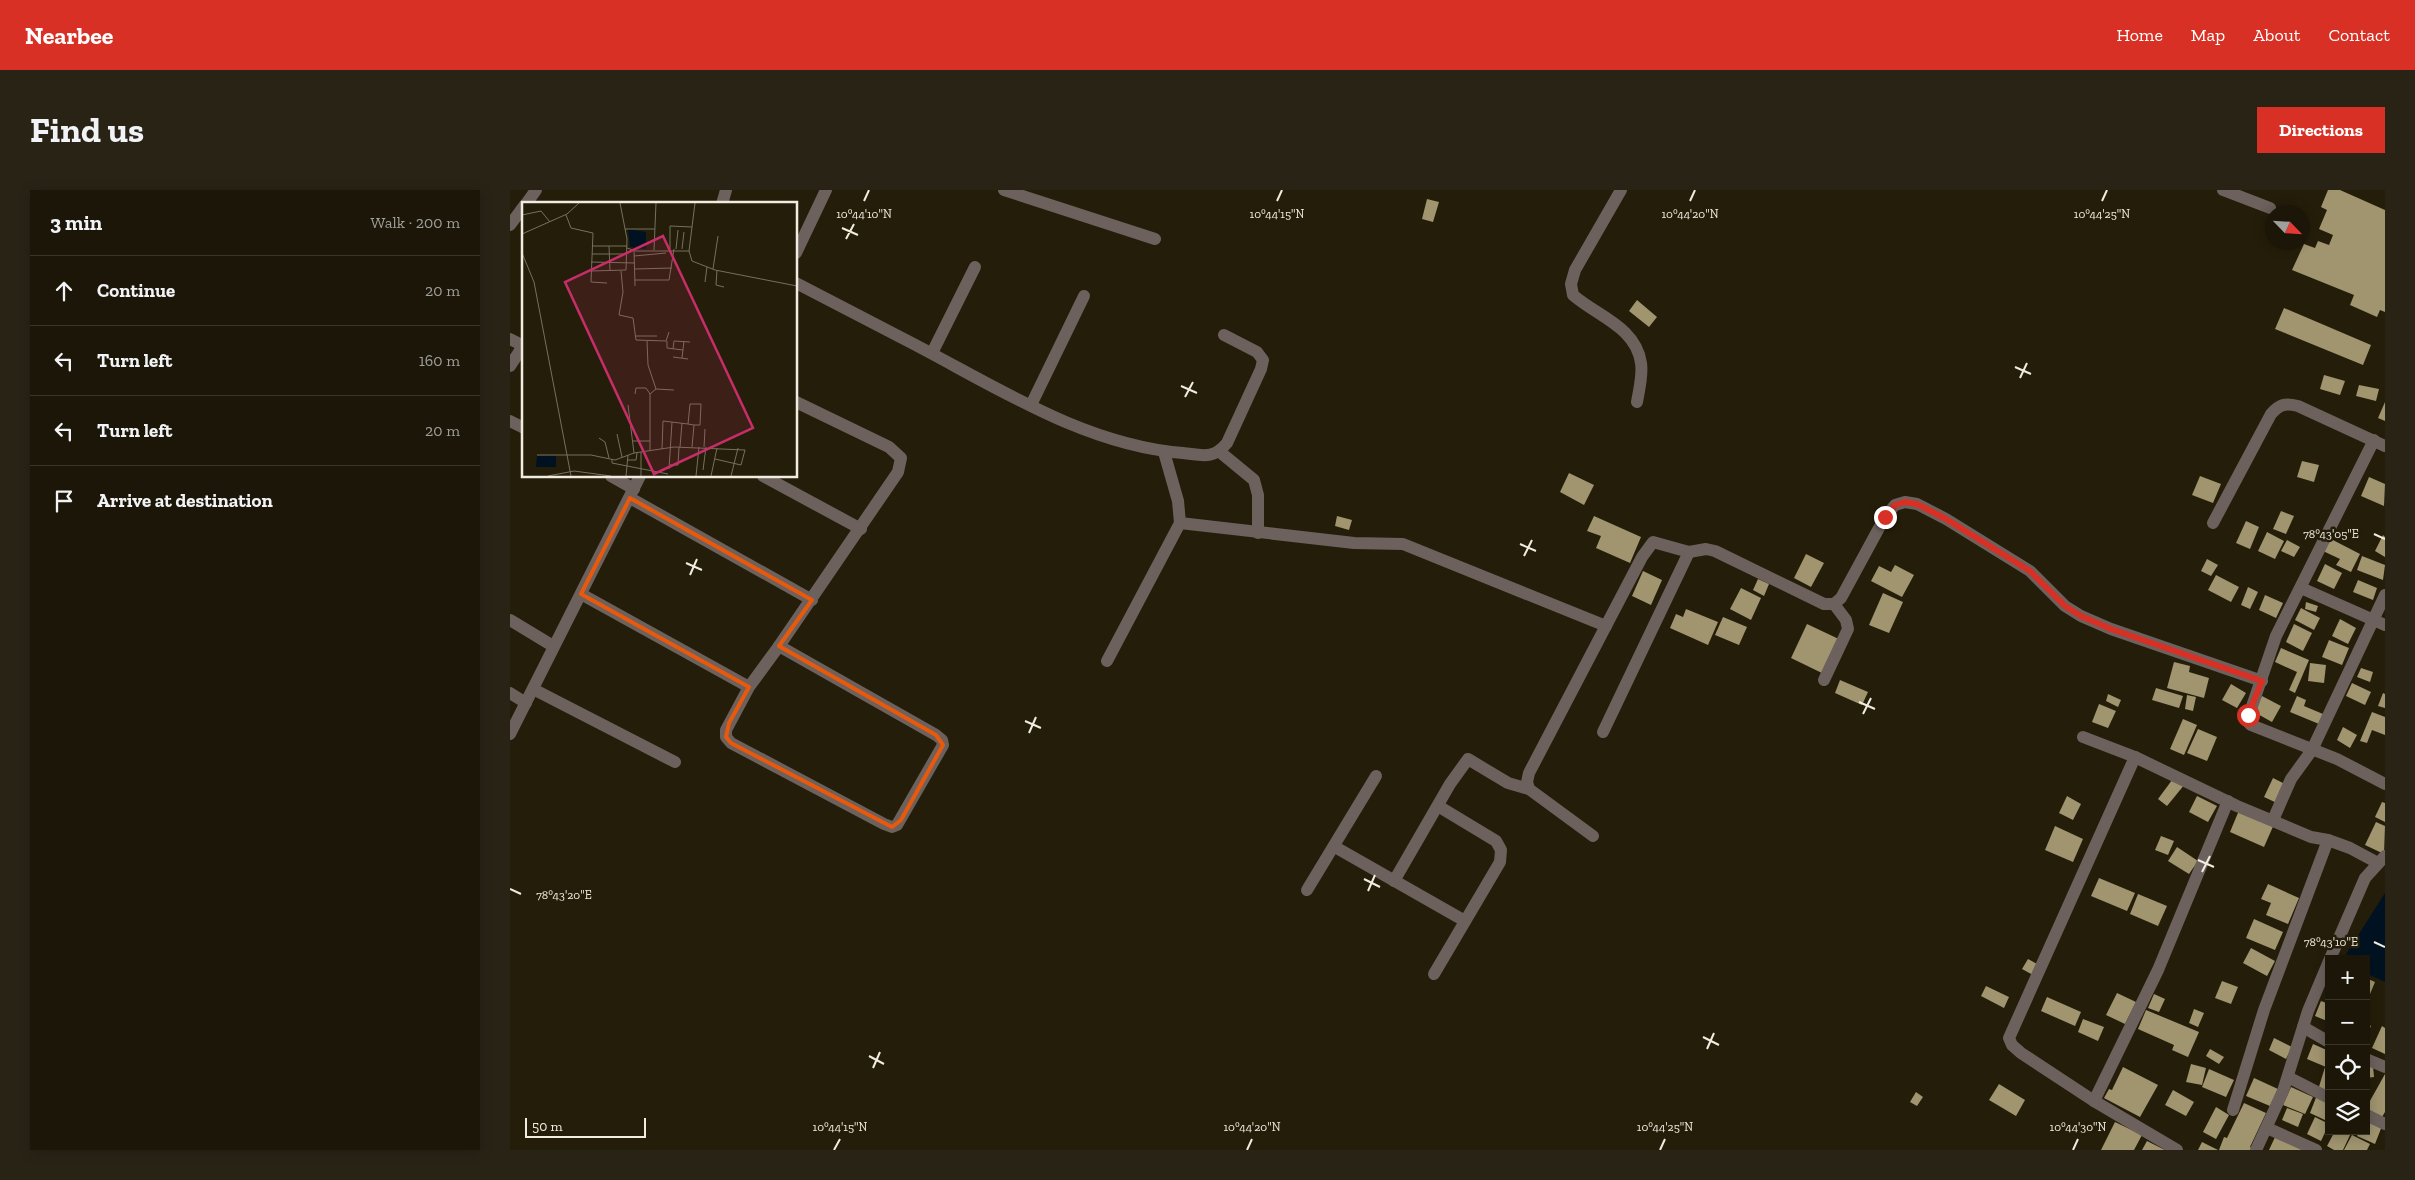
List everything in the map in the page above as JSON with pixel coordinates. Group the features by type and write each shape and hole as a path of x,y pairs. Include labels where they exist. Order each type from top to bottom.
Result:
{"street":[{"path":"527,202 536,190"},
{"path":"798,249 826,190"},
{"path":"1004,190 1156,238"},
{"path":"1622,190 1575,270 1571,284 1574,295 1628,334 1638,349 1642,364 1637,402"},
{"path":"2223,190 2265,206"},
{"path":"510,225 522,209"},
{"path":"932,353 975,267"},
{"path":"798,284 1031,405 1086,430 1134,446 1164,452 1211,456 1220,452 1231,435 1261,369 1263,360 1257,352 1224,335"},
{"path":"1031,405 1084,296"},
{"path":"510,338 522,345"},
{"path":"510,366 522,348"},
{"path":"779,646 942,740 940,752 897,825 892,827 884,824 731,743 726,737 726,730 749,687 812,600 898,472 901,458 897,452 798,403"},
{"path":"2213,524 2271,414 2279,406 2287,403 2298,406 2379,443 2276,636 2247,721 2251,725 2383,777"},
{"path":"510,421 522,427"},
{"path":"1107,661 1180,523 1178,501 1164,452"},
{"path":"1220,452 1254,480 1258,495 1258,533"},
{"path":"613,478 632,494 812,600"},
{"path":"510,734 639,478"},
{"path":"767,478 861,529"},
{"path":"1529,789 1527,782 1529,774 1642,557 1653,542 1690,552 1706,549 1715,551 1824,604 1834,604 1841,598 1885,517 1895,505 1905,502 1917,504 1946,519 2030,571 2065,606 2081,616 2111,629 2262,681"},
{"path":"1180,523 1354,544 1403,544 1606,626"},
{"path":"1603,732 1690,552"},
{"path":"2301,588 2379,622"},
{"path":"581,594 749,687"},
{"path":"2273,820 2291,779 2312,750 2379,622 2385,596"},
{"path":"1824,680 1845,640 1848,629 1846,620 1834,604"},
{"path":"510,620 554,646"},
{"path":"533,689 675,762"},
{"path":"510,693 526,703"},
{"path":"2083,737 2135,757 2228,801 2311,837 2328,840 2381,860 2365,878 2331,955"},
{"path":"2135,757 2010,1038 2012,1045 2022,1053 2094,1101 2177,1150"},
{"path":"1394,881 1450,784 1468,759 1508,783 1529,789 1593,836"},
{"path":"1307,890 1335,847 1376,776"},
{"path":"2094,1101 2158,970 2228,801"},
{"path":"1434,974 1500,862 1501,850 1496,841 1438,806"},
{"path":"2233,1110 2264,1010 2328,840"},
{"path":"1335,847 1464,921"},
{"path":"2256,1150 2288,1077 2303,1027 2325,970"},
{"path":"2303,1027 2325,1040"},
{"path":"2370,1061 2385,1067"},
{"path":"2288,1077 2325,1096"},
{"path":"2370,1117 2385,1124"},
{"path":"2266,1128 2316,1150"}],"highlighted area":[{"path":"630,498 812,600 779,646 936,735 943,745 901,820 892,827 731,743 726,737 729,723 749,687 581,594"}],"water":[{"path":"2385,893 2385,982 2370,975 2370,955 2346,955"}],"building":[{"path":"2328,190 2340,190 2385,210 2385,312 2380,310 2377,317 2350,305 2354,295 2292,270 2301,250 2310,250 2310,246 2315,248 2318,241 2329,245 2333,235 2319,229 2327,210 2321,207"},
{"path":"1427,199 1439,202 1433,222 1422,219"},
{"path":"1637,300 1657,317 1649,327 1629,311"},
{"path":"2284,308 2371,345 2363,365 2275,329"},
{"path":"2324,375 2345,381 2340,395 2320,389"},
{"path":"2359,385 2379,389 2376,401 2356,396"},
{"path":"2385,402 2385,421 2378,418"},
{"path":"2302,461 2319,465 2314,482 2297,477"},
{"path":"1569,473 1594,485 1584,505 1560,492"},
{"path":"2200,476 2221,484 2213,503 2192,495"},
{"path":"2369,477 2385,484 2384,506 2361,496"},
{"path":"2281,511 2294,516 2286,534 2273,529"},
{"path":"1337,516 1352,520 1349,530 1335,526"},
{"path":"1594,516 1641,537 1630,563 1596,548 1601,536 1587,531"},
{"path":"2246,521 2259,527 2250,549 2236,543"},
{"path":"2267,532 2284,541 2275,559 2258,551"},
{"path":"2383,535 2385,537 2385,557 2375,551"},
{"path":"2329,538 2360,554 2351,572 2336,565 2340,559 2323,551"},
{"path":"2287,540 2300,547 2294,557 2281,551"},
{"path":"1806,554 1824,563 1811,587 1794,578"},
{"path":"2362,556 2385,565 2383,580 2357,570"},
{"path":"2207,559 2218,565 2211,576 2201,571"},
{"path":"2325,564 2342,573 2334,589 2317,581"},
{"path":"1895,565 1914,575 1902,597 1871,581 1879,566 1891,572"},
{"path":"1643,571 1662,580 1651,605 1632,596"},
{"path":"2216,575 2239,587 2231,602 2208,590"},
{"path":"1758,579 1769,584 1764,596 1753,590"},
{"path":"2358,580 2377,588 2373,600 2353,592"},
{"path":"2248,587 2258,592 2250,609 2241,605"},
{"path":"1741,588 1761,598 1751,620 1730,609"},
{"path":"1883,593 1903,602 1889,633 1869,625"},
{"path":"2265,595 2283,603 2276,618 2259,610"},
{"path":"2306,602 2318,606 2316,612 2305,609"},
{"path":"2301,608 2320,618 2314,630 2295,620"},
{"path":"1686,609 1718,622 1708,645 1670,628 1676,614 1683,617"},
{"path":"1723,617 1747,627 1739,645 1715,635"},
{"path":"2340,619 2356,628 2348,644 2332,636"},
{"path":"1807,624 1843,641 1826,675 1791,658"},
{"path":"2294,624 2312,633 2303,651 2286,642"},
{"path":"2329,640 2349,648 2342,665 2322,657"},
{"path":"2281,648 2309,660 2295,693 2289,690 2297,672 2275,662"},
{"path":"2174,662 2190,666 2189,672 2209,678 2204,698 2167,688"},
{"path":"2310,663 2326,665 2324,683 2308,681"},
{"path":"2361,668 2373,672 2370,682 2357,677"},
{"path":"1840,680 1868,692 1862,705 1835,693"},
{"path":"2352,683 2371,692 2365,705 2346,696"},
{"path":"2231,684 2246,693 2237,708 2222,700"},
{"path":"2156,688 2183,696 2179,708 2152,700"},
{"path":"2383,693 2385,694 2385,708 2378,706"},
{"path":"2108,694 2121,700 2118,707 2106,701"},
{"path":"2187,695 2196,697 2193,711 2185,709"},
{"path":"2262,696 2281,706 2272,722 2254,712"},
{"path":"2297,696 2306,700 2304,706 2323,714 2319,724 2290,712"},
{"path":"2099,704 2116,711 2108,728 2092,722"},
{"path":"2372,712 2385,717 2385,735 2372,730 2367,743 2360,741"},
{"path":"2183,719 2197,725 2184,755 2170,749"},
{"path":"2343,727 2357,735 2350,748 2337,740"},
{"path":"2198,729 2217,737 2207,761 2187,753"},
{"path":"2175,776 2185,784 2167,806 2158,799"},
{"path":"2273,778 2287,785 2279,804 2264,797"},
{"path":"2067,796 2081,804 2073,820 2059,813"},
{"path":"2197,796 2217,806 2208,822 2189,812"},
{"path":"2382,802 2385,803 2385,822 2375,817"},
{"path":"2240,808 2275,822 2264,847 2230,832"},
{"path":"2376,822 2385,826 2384,854 2365,845"},
{"path":"2055,826 2083,839 2073,862 2045,850"},
{"path":"2161,836 2174,841 2168,855 2155,850"},
{"path":"2177,847 2198,861 2189,874 2168,861"},
{"path":"2099,878 2135,893 2127,911 2091,896"},
{"path":"2268,884 2299,898 2288,924 2266,915 2271,903 2261,899"},
{"path":"2138,894 2167,906 2158,926 2130,914"},
{"path":"2254,919 2283,932 2275,950 2246,938"},
{"path":"2251,948 2275,961 2267,976 2243,963"},
{"path":"2028,959 2039,965 2033,975 2022,969"},
{"path":"2370,980 2375,982 2370,994"},
{"path":"2222,981 2238,987 2231,1004 2215,998"},
{"path":"1986,986 2009,997 2004,1008 1981,996"},
{"path":"2117,993 2136,1002 2125,1024 2106,1015"},
{"path":"2154,994 2165,999 2159,1012 2148,1008"},
{"path":"2047,997 2081,1012 2075,1026 2041,1011"},
{"path":"2321,1001 2325,1002 2325,1020 2315,1016"},
{"path":"2194,1009 2204,1013 2198,1027 2189,1023"},
{"path":"2146,1010 2199,1032 2188,1057 2172,1050 2174,1045 2138,1029"},
{"path":"2083,1019 2104,1027 2098,1041 2078,1032"},
{"path":"2382,1026 2385,1028 2385,1054 2372,1048"},
{"path":"2274,1038 2292,1047 2286,1059 2269,1050"},
{"path":"2313,1044 2325,1049 2325,1067 2307,1059"},
{"path":"2210,1049 2224,1057 2219,1064 2206,1056"},
{"path":"2191,1064 2206,1068 2202,1085 2186,1082"},
{"path":"2370,1066 2373,1066 2374,1077 2370,1078"},
{"path":"2123,1067 2158,1085 2140,1117 2104,1098 2109,1089 2112,1090"},
{"path":"2325,1067 2325,1093 2318,1090"},
{"path":"2209,1069 2234,1080 2226,1097 2202,1087"},
{"path":"2385,1074 2385,1112 2382,1117 2370,1110 2370,1101"},
{"path":"2254,1078 2278,1089 2270,1106 2246,1096"},
{"path":"1999,1084 2025,1100 2016,1116 1989,1100"},
{"path":"2291,1087 2313,1097 2305,1114 2283,1105"},
{"path":"2173,1090 2194,1102 2186,1116 2165,1105"},
{"path":"1916,1092 1923,1097 1917,1106 1910,1102"},
{"path":"2317,1095 2325,1098 2325,1120 2310,1113"},
{"path":"2244,1103 2266,1113 2250,1147 2257,1150 2219,1150 2224,1137 2227,1138"},
{"path":"2216,1107 2229,1115 2216,1139 2203,1132"},
{"path":"2287,1108 2303,1114 2298,1127 2282,1120"},
{"path":"2315,1117 2325,1122 2325,1132 2321,1141 2307,1134"},
{"path":"2370,1121 2382,1126 2375,1144 2357,1136 2370,1135"},
{"path":"2115,1122 2142,1135 2134,1150 2101,1150"},
{"path":"2276,1135 2307,1150 2269,1150"},
{"path":"2333,1135 2350,1135 2343,1150 2334,1150 2327,1146"},
{"path":"2352,1135 2370,1144 2367,1150 2344,1150"},
{"path":"2147,1141 2165,1150 2142,1150"},
{"path":"2202,1142 2218,1150 2198,1150"}],"route":[{"path":"1885,517 1895,505 1905,502 1917,504 1946,519 2030,571 2065,606 2081,616 2111,629 2262,681 2248,715"}]}
